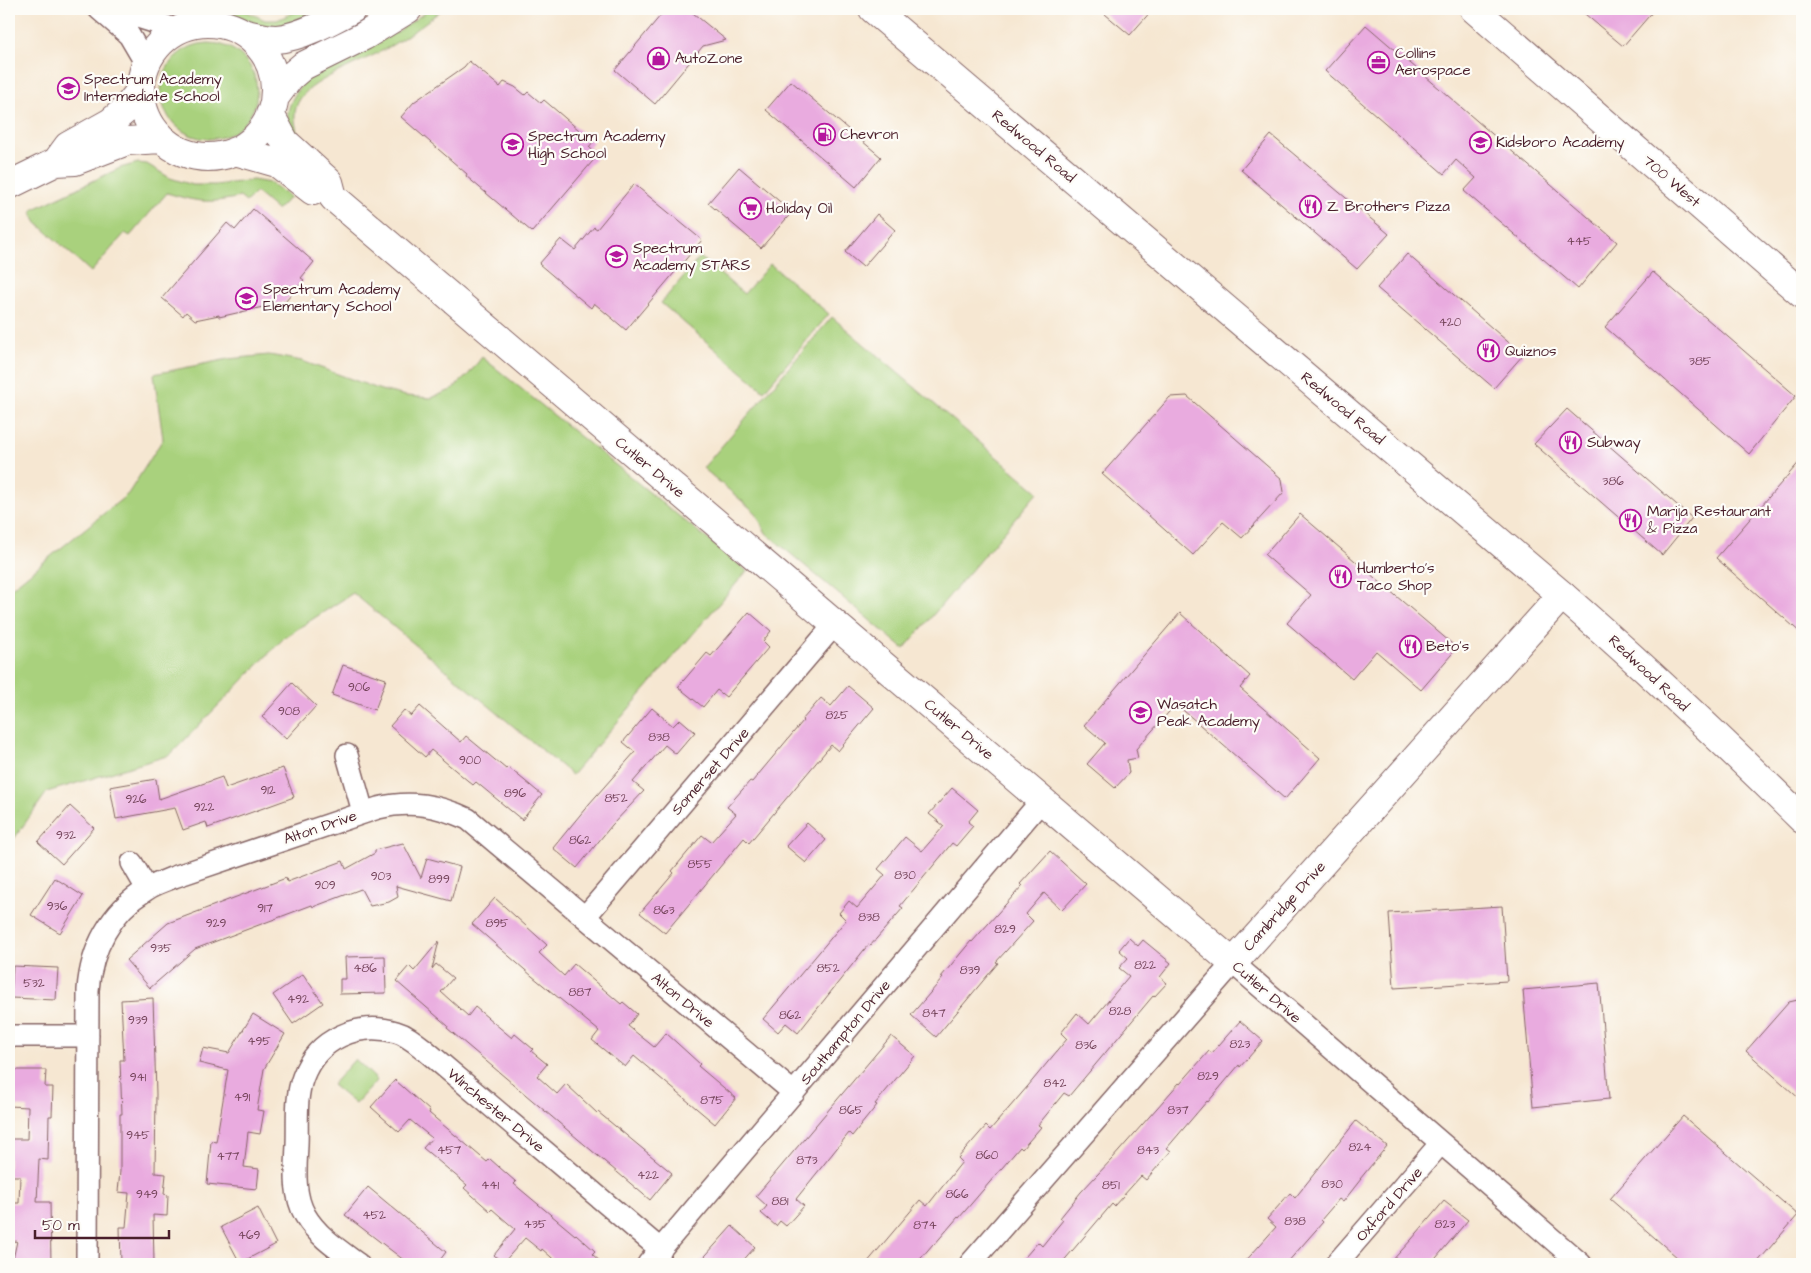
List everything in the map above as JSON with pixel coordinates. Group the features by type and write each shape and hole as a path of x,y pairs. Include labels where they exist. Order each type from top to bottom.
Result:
{"street":[{"path":"99,9 129,35 143,77 144,112 154,131 181,152 197,156 214,157 236,151 257,136 265,126 273,106 290,77 303,66 364,36 408,9"},
{"path":"126,9 146,21 179,30"},
{"path":"246,34 268,38 285,37 319,25 352,9"},
{"name":"Redwood Road","path":"873,9 1562,595 1721,739 1802,819"},
{"name":"700 West","path":"1474,9 1802,294"},
{"path":"56,162 68,146 111,122 124,111 143,77 150,56 163,40 190,25 213,23 236,29 246,34 255,42 269,62 274,79 273,106"},
{"name":"Cutler Drive","path":"273,106 285,142 330,182 333,197"},
{"path":"9,185 56,162 75,161 127,141 162,139"},
{"name":"Cutler Drive","path":"236,151 277,163 319,196 333,197 1234,963 1581,1264"},
{"name":"Cambridge Drive","path":"970,1264 1234,963 1562,595"},
{"name":"Somerset Drive","path":"585,917 835,624"},
{"path":"347,755 363,812"},
{"name":"Southampton Drive","path":"655,1257 1042,800"},
{"name":"Alton Drive","path":"87,1264 89,981 94,955 108,926 131,900 147,889 174,877 363,812 391,805 405,803 442,808 468,819 794,1093"},
{"path":"132,863 147,889"},
{"name":"Winchester Drive","path":"358,1264 317,1232 304,1214 297,1193 296,1183 298,1100 303,1076 315,1055 333,1039 344,1034 369,1029 398,1032 412,1040 655,1257"},
{"path":"9,1036 88,1036"},
{"name":"Oxford Drive","path":"1336,1264 1442,1143"}],"green space":[{"path":"148,9 241,9 265,20 277,20 302,9 323,9 285,27 256,25 232,14 214,10 167,16 146,12"},
{"path":"430,9 443,9 396,43 328,77 307,91 297,104 295,113 298,136 292,130 288,123 289,108 296,93 306,80 397,32"},
{"path":"209,43 227,47 243,57 253,73 257,91 253,109 243,125 227,135 209,139 191,135 175,125 165,109 161,91 165,73 175,57 191,47"},
{"path":"138,163 147,164 170,178 193,185 216,185 253,180 270,183 290,197 277,210 256,192 246,202 240,197 219,201 203,201 167,193 130,236 125,233 91,272 37,223 32,210 120,168"},
{"path":"700,257 744,294 770,264 829,314 764,391 661,303"},
{"path":"832,317 1038,492 904,649 766,533 755,512 703,468"},
{"path":"269,355 302,361 381,390 406,396 431,398 451,390 468,375 482,357 747,571 572,775 353,593 285,637 170,755 47,792 9,846 9,590 128,494 163,439 154,374 228,359"},
{"path":"355,1059 377,1080 355,1104 332,1085"}],"building":[{"name":"AutoZone","path":"666,9 688,9 726,40 703,46 655,104 615,70"},
{"path":"1099,9 1153,9 1130,35"},
{"path":"1579,9 1655,9 1623,46"},
{"path":"1366,25 1617,242 1578,289 1464,191 1476,178 1456,160 1444,174 1325,71"},
{"name":"Spectrum Academy High School","path":"469,61 500,87 504,82 515,87 525,95 528,92 541,103 544,100 593,142 589,147 598,155 532,232 401,117 414,102 464,67"},
{"name":"Chevron","path":"791,81 881,157 856,187 766,110"},
{"path":"1271,135 1389,234 1357,269 1241,170"},
{"name":"Holiday Oil","path":"739,167 792,212 761,248 708,203"},
{"name":"Spectrum Academy STARS","path":"634,184 702,240 626,330 594,303 591,308 539,264 561,239 575,250 594,227 597,229"},
{"path":"253,209 314,262 301,278 304,280 285,302 219,317 219,315 195,320 186,312 183,316 162,298 227,223 235,230"},
{"path":"877,214 895,230 863,267 845,252"},
{"path":"1407,254 1523,355 1494,388 1377,288"},
{"path":"1653,272 1796,396 1749,454 1605,327"},
{"path":"1187,396 1282,479 1284,492 1242,538 1223,522 1193,555 1102,474 1170,397"},
{"path":"1567,409 1692,518 1662,555 1534,444"},
{"path":"1802,459 1802,634 1716,558"},
{"path":"1300,514 1457,648 1421,690 1376,651 1352,679 1287,623 1311,595 1265,555"},
{"path":"749,612 771,631 763,641 769,647 726,697 717,690 703,707 678,687 707,653 711,656"},
{"path":"1180,613 1250,676 1240,688 1320,758 1285,799 1176,704 1136,749 1138,758 1127,760 1129,773 1115,788 1087,764 1105,743 1084,725"},
{"path":"343,665 386,679 375,710 332,695"},
{"path":"292,683 316,706 286,739 262,717"},
{"path":"848,686 874,708 838,751 831,745 749,843 744,838 665,933 640,913 674,873 672,871 702,835 711,842 736,814 727,807 750,781 752,782 821,698 831,706"},
{"path":"420,706 461,742 466,736 506,769 508,767 542,795 522,820 476,782 473,785 431,750 425,757 390,726 404,710 411,716"},
{"path":"652,708 673,726 680,719 695,732 676,754 665,745 633,782 644,791 612,825 577,868 553,848 635,752 623,742"},
{"path":"283,768 294,797 208,828 206,822 183,830 175,808 116,819 110,787 156,779 159,799 222,777 226,788"},
{"path":"952,788 978,810 968,822 973,826 956,846 952,843 900,906 903,908 870,946 868,945 798,1033 786,1023 778,1032 763,1019 846,920 839,913 849,901 857,908 885,875 878,869 905,837 922,851 944,826 929,814"},
{"path":"70,806 94,828 62,864 38,842"},
{"path":"807,823 826,840 806,863 786,846"},
{"path":"403,843 421,878 427,858 460,867 451,901 396,886 398,897 389,902 370,906 361,889 313,907 312,905 195,949 150,988 126,960 168,923 286,878 287,882 343,861 346,869 375,853 375,850"},
{"path":"1050,851 1086,884 1062,910 1044,893 1026,914 1033,921 996,962 998,963 936,1037 911,1015 943,978 941,977 971,941 1022,886 1020,884"},
{"path":"55,878 83,896 60,933 31,915"},
{"path":"495,898 547,945 539,953 564,976 574,964 621,1004 623,1002 637,1014 628,1026 654,1047 666,1033 700,1064 698,1066 736,1098 715,1124 634,1056 625,1067 592,1040 599,1031 472,924"},
{"path":"1502,906 1507,981 1394,988 1389,913"},
{"path":"1129,938 1138,946 1143,940 1171,963 1160,977 1167,983 1153,996 1069,1096 1064,1093 1038,1125 1041,1127 1022,1149 1020,1147 959,1218 916,1264 866,1264 920,1200 927,1206 962,1162 958,1158 986,1126 990,1130 1028,1086 1067,1039 1061,1033 1077,1013 1089,1024 1129,976 1119,968 1128,958 1119,950"},
{"path":"439,941 432,969 436,964 453,978 441,992 468,1016 475,1007 512,1038 515,1034 547,1064 537,1076 557,1094 566,1084 597,1113 672,1173 650,1200 447,1028 448,1026 396,981 409,966 414,971"},
{"path":"385,956 386,993 340,994 340,979 346,979 345,957"},
{"path":"13,966 58,968 56,1000 11,998"},
{"path":"303,974 323,1003 293,1024 273,995"},
{"path":"1599,983 1609,1099 1533,1107 1523,990"},
{"path":"153,998 156,1094 155,1173 166,1174 164,1194 168,1195 167,1216 153,1215 154,1263 121,1264 120,1227 126,1227 129,1193 118,1192 120,1114 122,1114 120,1060 124,1060 121,1000"},
{"path":"1802,999 1802,1101 1746,1051 1789,1002"},
{"path":"253,1014 285,1034 264,1069 257,1110 264,1111 260,1134 248,1132 244,1167 259,1169 257,1189 207,1184 211,1141 216,1142 228,1070 199,1063 203,1048 229,1053"},
{"path":"1240,1021 1263,1041 1240,1067 1239,1065 1167,1148 1171,1151 1146,1180 1141,1176 1114,1206 1112,1204 1061,1264 1019,1264 1038,1242 1042,1246 1063,1220 1060,1218 1081,1192 1179,1083 1209,1051 1212,1053"},
{"path":"891,1036 915,1056 875,1104 877,1105 852,1136 849,1133 796,1199 804,1206 786,1226 780,1221 776,1226 761,1213 767,1206 756,1196"},
{"path":"9,1070 46,1070 45,1087 53,1087 52,1116 49,1116 48,1160 39,1159 37,1202 50,1202 51,1264 12,1264 17,1241 10,1242 9,1203 19,1203 20,1176 9,1176 9,1139 27,1139 28,1107 9,1106"},
{"path":"395,1080 430,1111 429,1113 487,1162 490,1159 516,1182 514,1184 576,1234 595,1251 592,1254 603,1264 559,1264 542,1249 541,1251 525,1238 503,1263 494,1255 515,1229 492,1209 490,1211 464,1188 467,1185 423,1148 432,1138 410,1120 399,1132 371,1107"},
{"path":"1683,1116 1798,1215 1756,1264 1685,1264 1610,1199"},
{"path":"1356,1121 1387,1146 1343,1202 1339,1199 1321,1220 1323,1222 1286,1264 1243,1264 1276,1227 1267,1219 1290,1193 1295,1198"},
{"path":"368,1187 446,1252 437,1264 409,1264 345,1215"},
{"path":"1444,1201 1468,1220 1431,1264 1389,1264 1412,1239"},
{"path":"258,1208 276,1244 240,1263 221,1227"},
{"path":"732,1226 755,1247 740,1264 698,1264"}],"place":[{"name":"AutoZone","path":"659,58"},
{"name":"Collins Aerospace","path":"1379,62"},
{"name":"Spectrum Academy Intermediate School","path":"68,88"},
{"name":"Chevron","path":"824,134"},
{"name":"Kidsboro Academy","path":"1480,142"},
{"name":"Spectrum Academy High School","path":"512,145"},
{"name":"Z Brothers Pizza","path":"1311,206"},
{"name":"Holiday Oil","path":"750,208"},
{"name":"Spectrum Academy STARS","path":"617,257"},
{"name":"Spectrum Academy Elementary School","path":"247,298"},
{"name":"Quiznos","path":"1489,351"},
{"name":"Subway","path":"1571,442"},
{"name":"Marija Restaurant & Pizza","path":"1631,520"},
{"name":"Humberto's Taco Shop","path":"1341,577"},
{"name":"Beto's","path":"1410,646"},
{"name":"Wasatch Peak Academy","path":"1141,713"}]}
